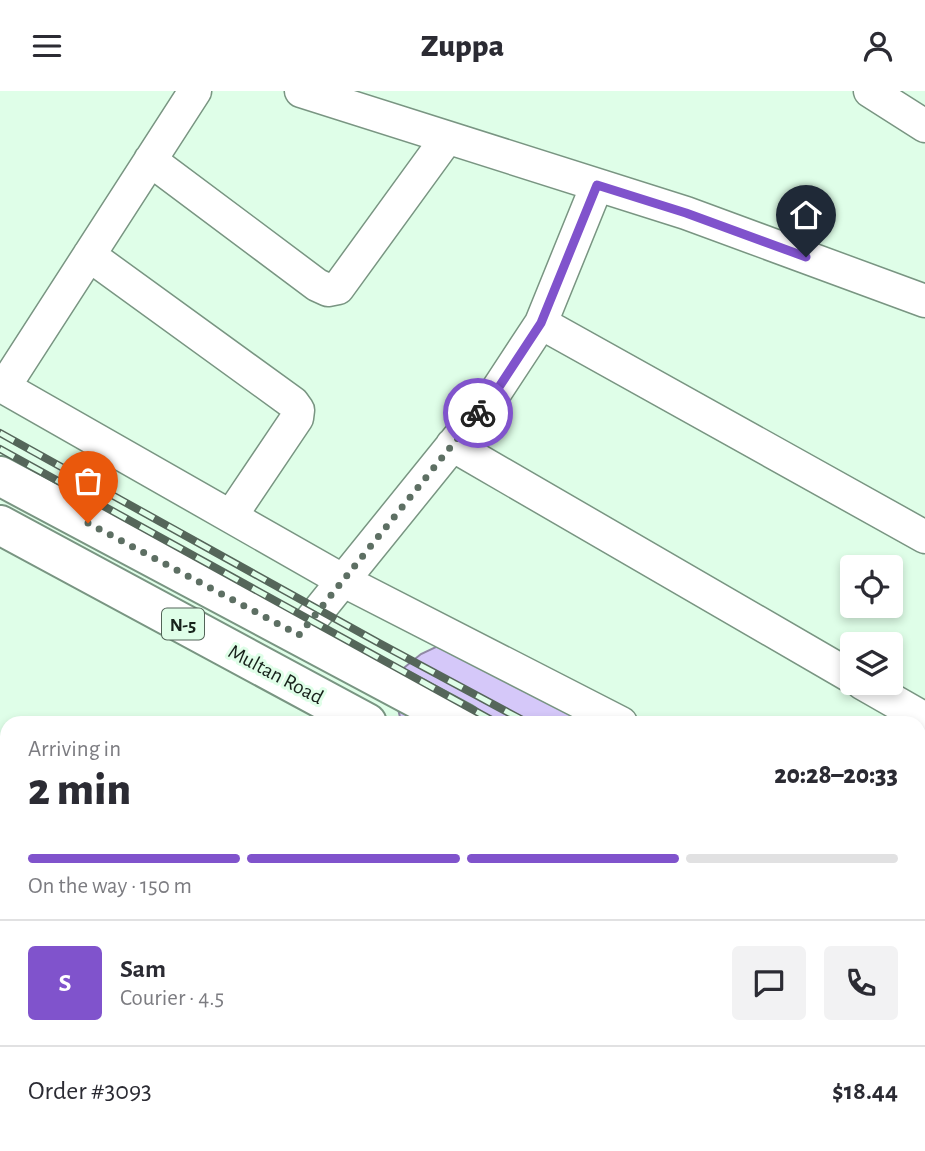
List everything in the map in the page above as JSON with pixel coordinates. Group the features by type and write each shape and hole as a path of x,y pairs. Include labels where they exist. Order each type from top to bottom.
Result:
{"main road":[{"name":"N-5","path":"0,476 450,716"},
{"name":"Multan Road","path":"0,525 354,716"}],"street":[{"path":"195,91 2,386 342,580 607,716"},
{"path":"301,91 352,99 447,138 686,213 925,301"},
{"path":"870,91 925,126"},
{"path":"150,160 328,291 338,288 447,138"},
{"path":"299,635 497,390 541,323 597,185"},
{"path":"89,255 293,403 298,410 297,418 231,516"},
{"path":"541,323 925,537"},
{"path":"452,445 840,670"},
{"path":"883,695 920,716"}],"building":[{"path":"440,645 587,716 400,716 396,701 400,671 421,654"}],"railway":[{"path":"0,433 515,716"},
{"path":"0,449 484,716"}],"way so far":[{"path":"88,523 299,635 478,413"}],"route":[{"path":"478,413 497,390 541,323 597,185 686,213 806,257"}]}
